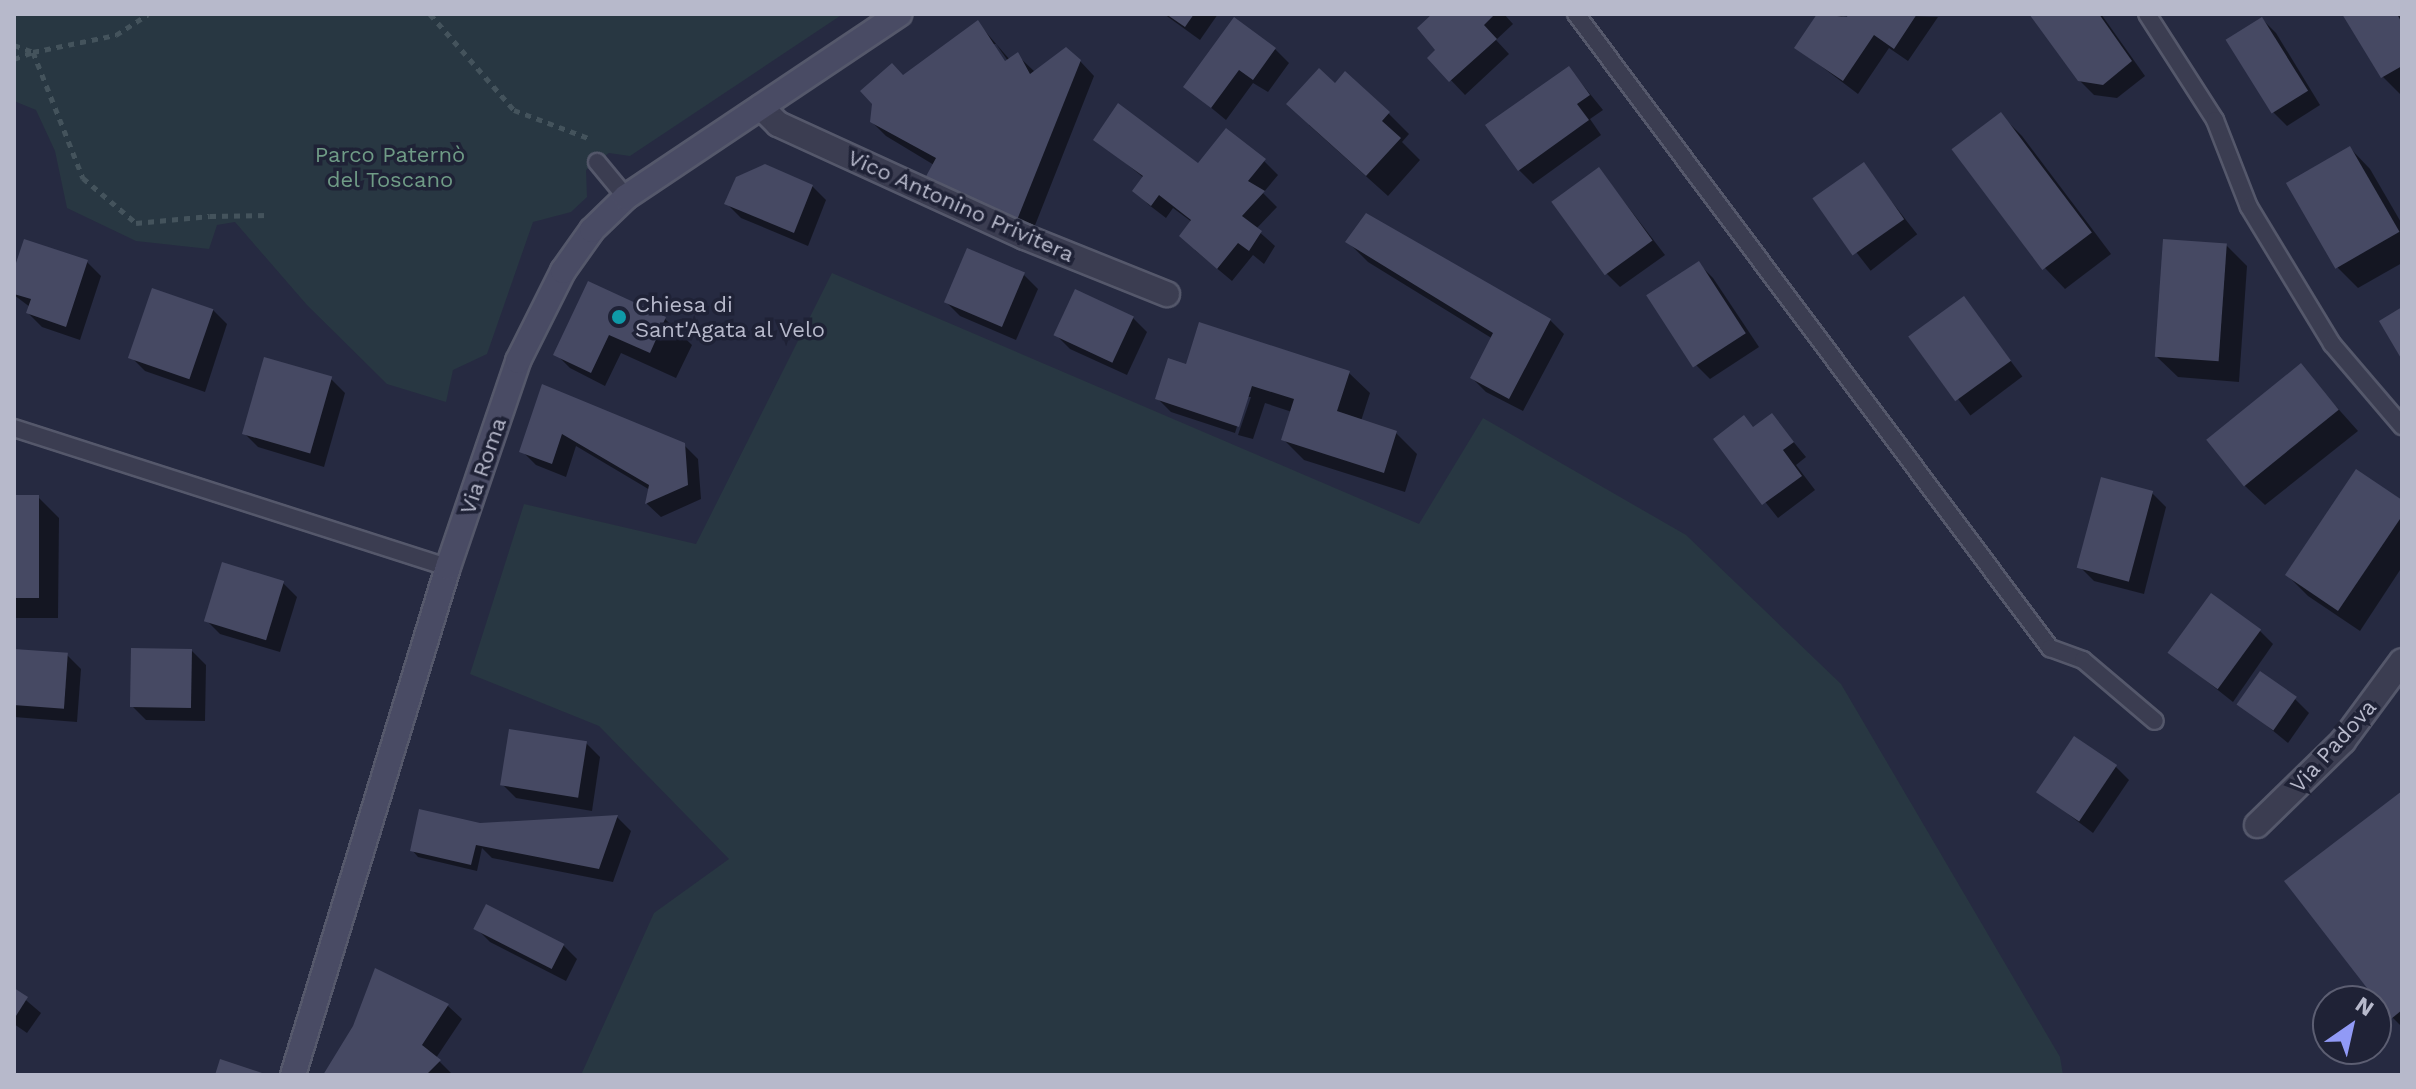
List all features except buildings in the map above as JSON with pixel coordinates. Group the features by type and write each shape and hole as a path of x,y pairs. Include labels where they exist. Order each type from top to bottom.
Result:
{"main road":[{"name":"Via Roma","path":"293,1075 448,567 518,361 563,271 592,230 626,197 899,14"}],"street":[{"name":"Vico Antonino Privitera","path":"761,107 778,124 1025,237 1167,294"},
{"name":"Via Padova","path":"2257,825 2343,741 2402,661"}],"lane":[{"path":"1576,14 2050,648 2083,660 2155,721"},
{"path":"2147,14 2215,120 2249,207 2332,344 2402,426"},
{"path":"597,162 626,197"},
{"path":"14,428 448,567"}],"path":[{"path":"14,59 33,52 116,35 148,14"},
{"path":"430,14 514,110 587,135 597,162"},
{"path":"14,45 33,52 83,178 136,223 269,215"}],"green space":[{"name":"Parco Paternò del Toscano","path":"14,14 843,14 630,156 609,153 586,170 587,197 571,212 533,222 487,354 453,370 446,402 387,384 307,305 235,222 217,225 209,249 136,241 67,208 55,151 36,110 14,101"},
{"path":"832,273 1419,524 1483,418 1686,535 1841,684 2060,1057 2063,1075 581,1075 654,913 729,859 599,726 470,674 524,504 696,544"}],"place":[{"name":"Chiesa di Sant'Agata al Velo","path":"619,317"}]}
